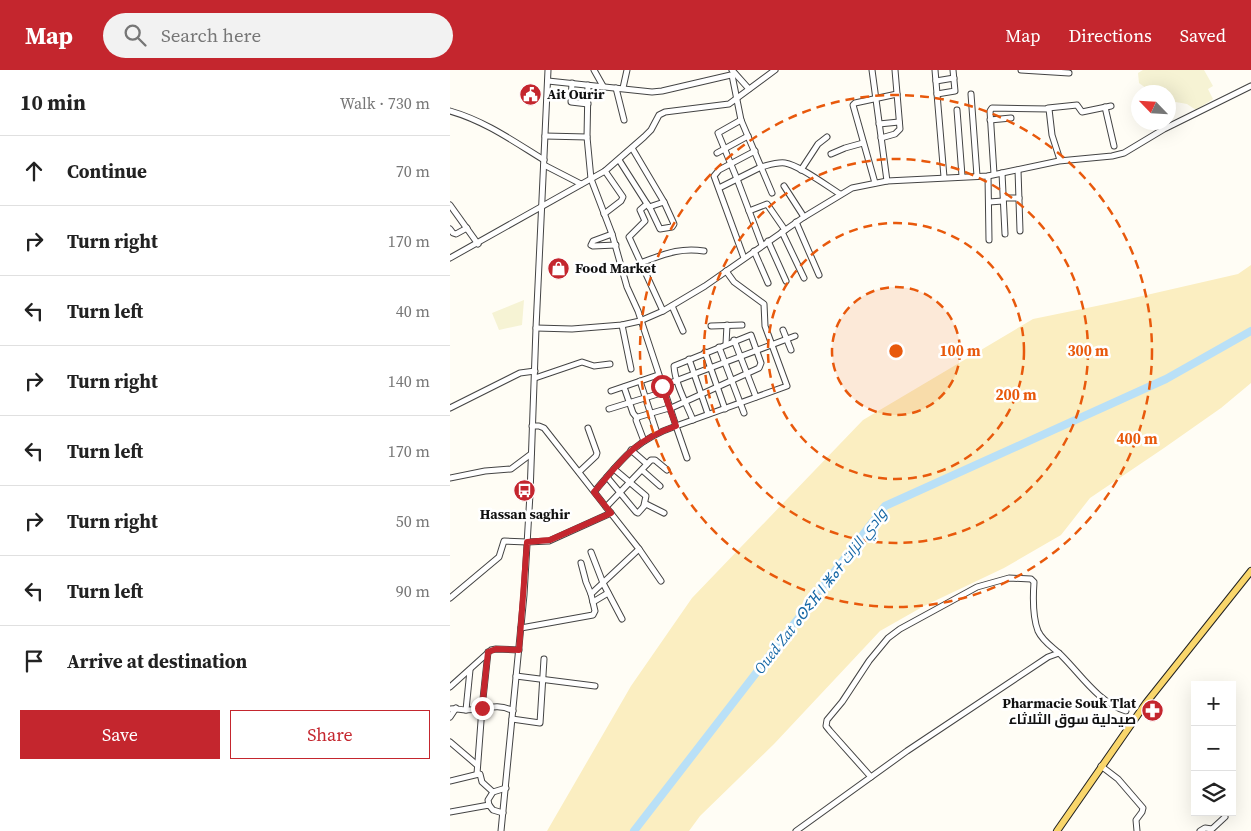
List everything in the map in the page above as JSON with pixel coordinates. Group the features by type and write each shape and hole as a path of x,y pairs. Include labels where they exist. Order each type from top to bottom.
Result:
{"main road":[{"path":"1056,831 1172,669 1251,571"}],"street":[{"path":"501,831 521,628 527,542 548,70"},
{"path":"594,70 603,86"},
{"path":"623,88 627,70"},
{"path":"450,258 605,171 651,130 659,115 665,112 729,104 775,70"},
{"path":"872,70 887,181"},
{"path":"881,138 898,132 900,129 895,70"},
{"path":"935,70 944,177"},
{"path":"937,94 955,91 954,70"},
{"path":"1021,70 1069,73"},
{"path":"548,81 623,88 642,92 662,91 733,72"},
{"path":"733,72 749,89"},
{"path":"733,72 741,120 772,193"},
{"path":"936,81 954,78"},
{"path":"572,83 572,102 588,104"},
{"path":"588,85 587,137 591,179 616,245 626,287 634,300 687,458"},
{"path":"536,328 572,329 622,325 640,321 663,311 726,271 796,222 852,188 887,181 991,175 1060,160 1112,156 1124,153 1164,129 1251,86"},
{"path":"616,88 624,120"},
{"path":"875,183 853,105 897,94"},
{"path":"971,94 977,176"},
{"path":"989,240 990,111 992,108 1048,108 1077,105 1082,112 1108,107 1114,146"},
{"path":"1048,108 1050,110 1052,135 1060,160"},
{"path":"957,110 962,176"},
{"path":"450,111 486,124 544,163 581,184"},
{"path":"990,120 1011,118"},
{"path":"741,120 718,133 762,245"},
{"path":"879,124 899,122"},
{"path":"545,136 587,137"},
{"path":"717,153 748,136"},
{"path":"801,170 818,144 827,137"},
{"path":"831,154 863,143"},
{"path":"619,160 660,229 672,227 674,224 664,202 632,148"},
{"path":"744,258 714,176 755,151"},
{"path":"719,188 761,167 785,163 801,170 840,194"},
{"path":"1018,170 1020,231"},
{"path":"604,214 623,197 605,171"},
{"path":"1002,173 1005,234"},
{"path":"784,186 804,217"},
{"path":"989,202 1019,198"},
{"path":"663,311 629,237 645,221 640,210 664,202"},
{"path":"749,211 767,204 783,231 804,278"},
{"path":"450,205 478,244"},
{"path":"796,222 819,275"},
{"path":"450,229 452,233 456,234 467,228"},
{"path":"612,234 593,241 591,245 616,245"},
{"path":"768,241 786,282"},
{"path":"640,263 683,249 704,251"},
{"path":"754,251 768,283"},
{"path":"594,492 631,450 657,433 787,386 765,326 764,304 734,282 726,271"},
{"path":"672,306 682,331"},
{"path":"622,325 631,369"},
{"path":"711,326 742,326"},
{"path":"726,326 726,344"},
{"path":"783,330 791,350"},
{"path":"637,418 686,403 761,366 762,363 750,334 674,366 677,380 686,403 693,420"},
{"path":"609,409 646,397 677,380 795,336"},
{"path":"734,340 756,398"},
{"path":"718,347 744,413"},
{"path":"705,352 716,388 725,408"},
{"path":"689,359 700,396 708,414"},
{"path":"534,378 582,362 594,366 610,364"},
{"path":"450,408 520,374 535,371"},
{"path":"611,391 658,375"},
{"path":"640,381 657,433"},
{"path":"624,387 644,441"},
{"path":"532,426 544,428 639,549 661,581"},
{"path":"579,472 597,453 588,428"},
{"path":"631,450 647,464"},
{"path":"450,478 485,471 511,469 531,454"},
{"path":"606,507 653,459 667,470"},
{"path":"607,477 636,512 640,512 646,496 614,469"},
{"path":"642,470 660,486"},
{"path":"644,505 664,514"},
{"path":"450,598 499,556 504,541 550,540 611,513"},
{"path":"591,594 639,549"},
{"path":"591,552 603,583 622,619"},
{"path":"521,628 590,617 595,614 581,562"},
{"path":"871,777 826,726 827,720 842,702 868,661 888,638 900,629 977,587 1009,578 1031,580 1034,582 1033,595 1038,631 1044,641 1059,653 1098,694 1118,709 1126,711"},
{"path":"593,602 608,593"},
{"path":"450,687 488,652 496,649 519,650"},
{"path":"488,652 477,774 480,774 482,782 493,792"},
{"path":"796,831 871,777 1048,656 1059,653"},
{"path":"512,719 540,723 544,658"},
{"path":"466,710 470,670"},
{"path":"516,676 595,686"},
{"path":"450,717 453,708 466,710 506,707 513,711"},
{"path":"450,742 477,765"},
{"path":"1101,766 1118,779 1143,808 1136,820 1137,831"},
{"path":"450,774 456,779 461,778"},
{"path":"450,781 480,774"},
{"path":"503,813 493,810 488,800 493,792 506,788"},
{"path":"450,812 489,805"},
{"path":"1200,831 1204,828 1212,829 1225,818"}],"shaded area":[{"path":"1143,70 1204,70 1213,86 1208,89 1213,99 1196,110 1187,104 1176,102 1176,85 1142,85 1139,83 1138,73"},
{"path":"524,300 522,325 499,330 492,313"}],"sand":[{"path":"1251,265 1251,383 1221,408 1090,498 1061,535 1004,568 924,606 880,631 774,744 700,816 689,831 547,831 631,686 692,598 863,420 1033,319 1238,274"}],"waterway":[{"name":"Oued Zat ⴰⵙⵉⴼ ⵏ ⵥⴰⵜ وادي الزات","path":"634,831 885,506 1166,379 1251,331"}],"place":[{"name":"Ait Ourir","path":"531,94"},
{"name":"Food Market","path":"559,268"},
{"name":"Hassan saghir","path":"525,491"},
{"name":"Pharmacie Souk Tlat صيدلية سوق الثلاثاء","path":"1152,711"}],"route":[{"path":"482,708 488,652 496,649 519,650 527,542 550,540 611,513 594,492 636,445 652,435 676,426 662,386"}]}
